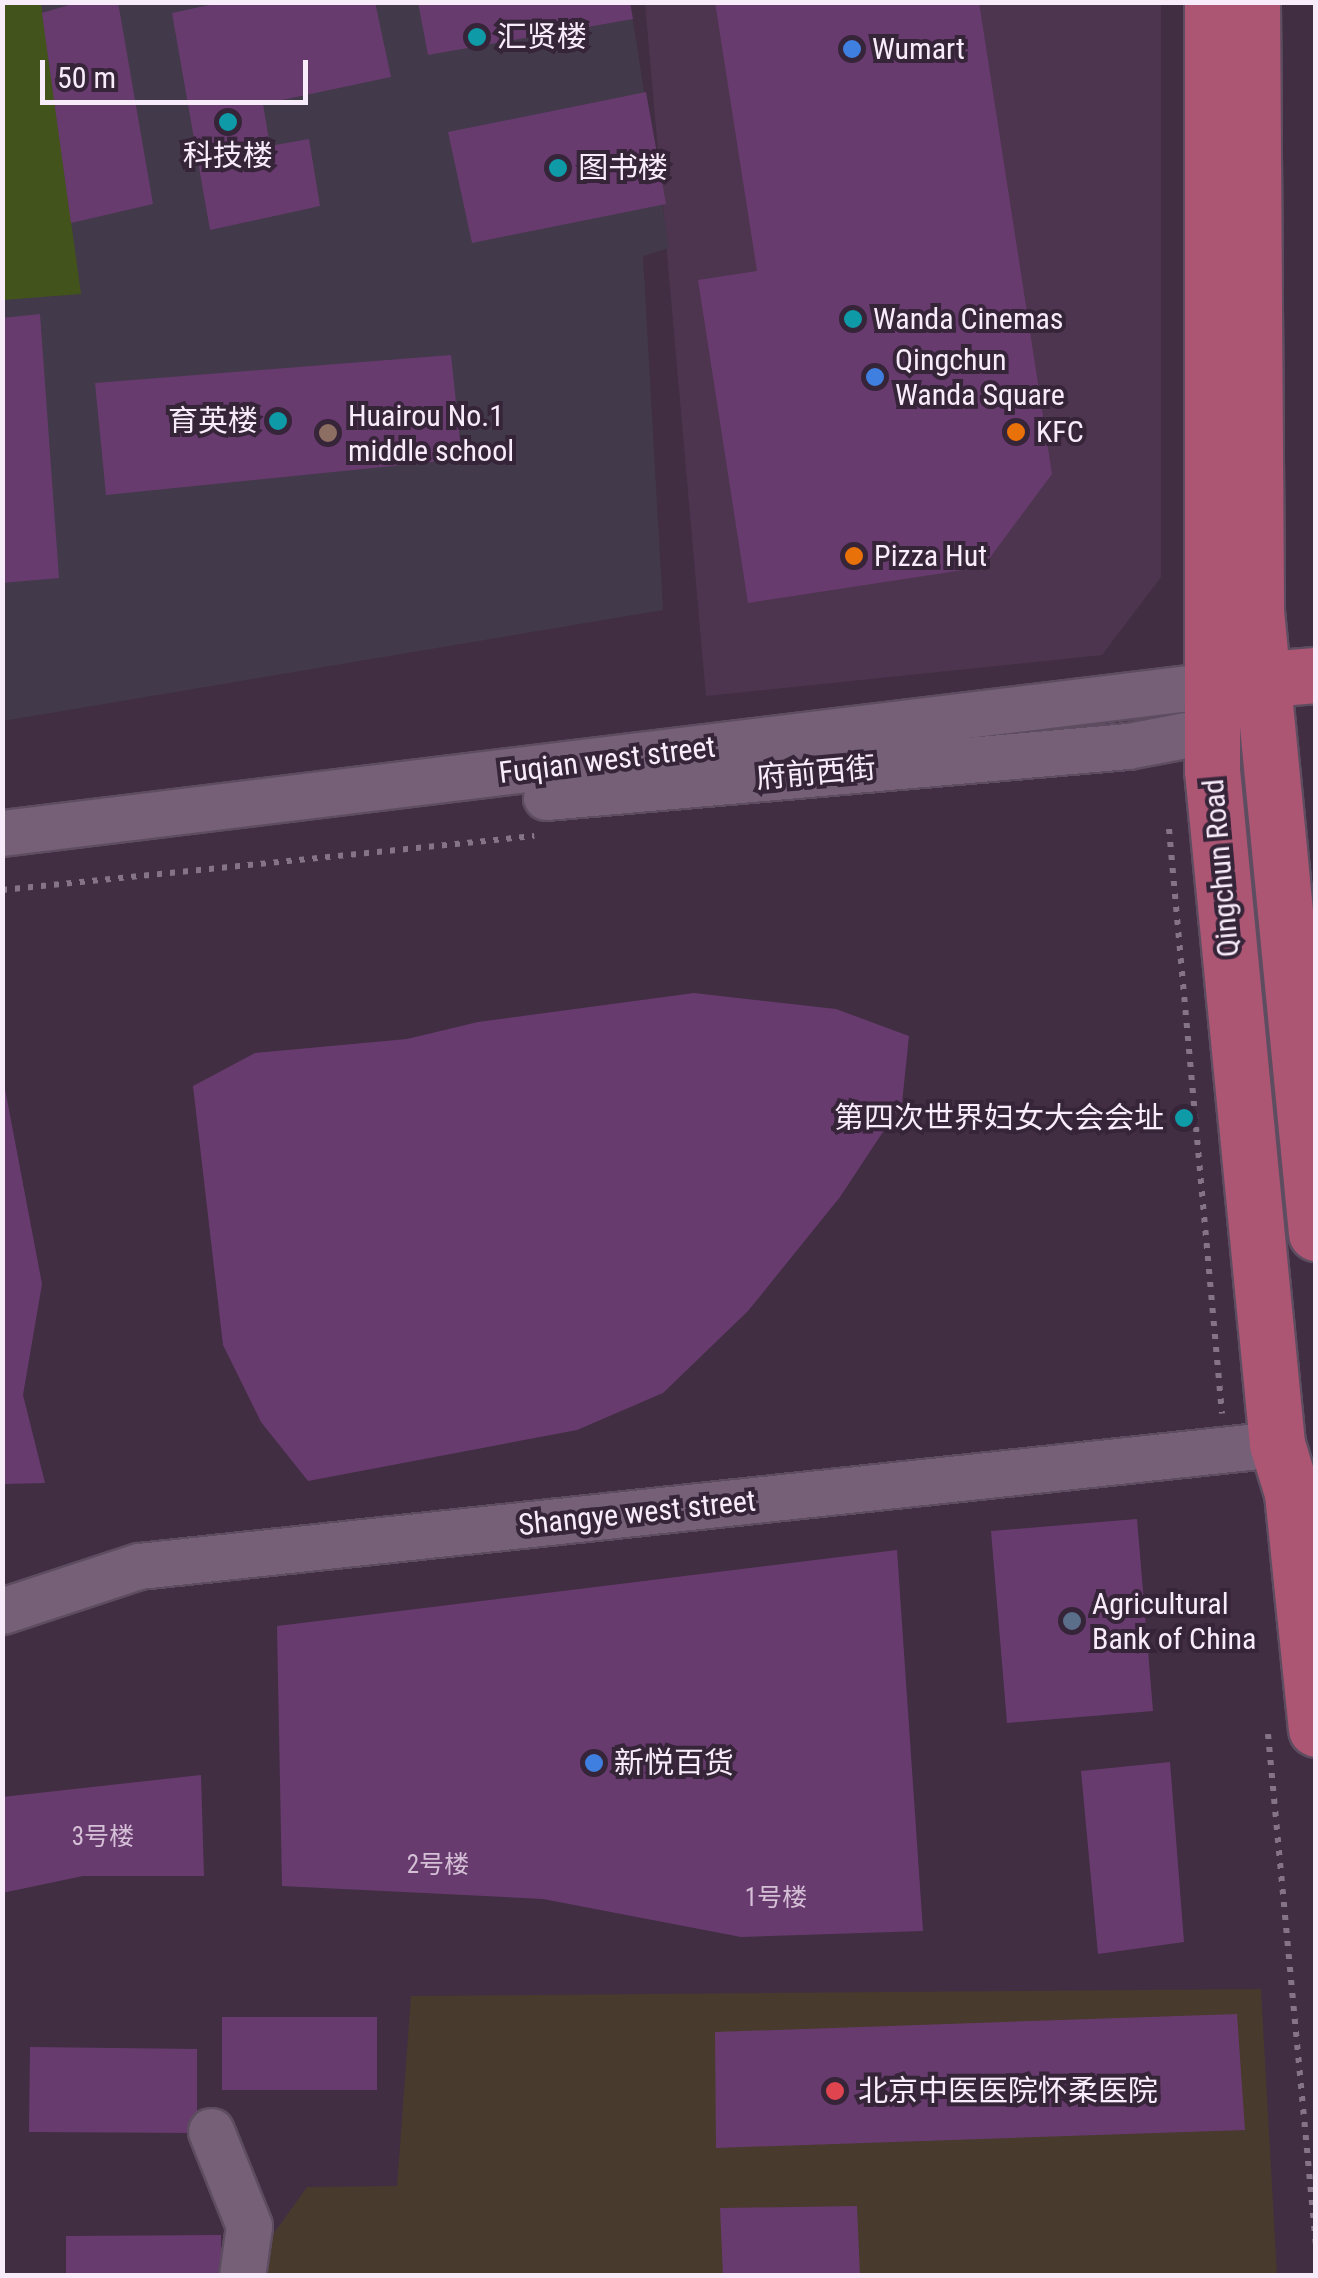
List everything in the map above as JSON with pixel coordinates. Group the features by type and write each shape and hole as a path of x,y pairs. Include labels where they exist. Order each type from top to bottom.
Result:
{"main road":[{"name":"Qingchun Road","path":"1212,2 1264,700 1278,1444 1292,1493 1316,1729"},
{"name":"Qingchun Road","path":"1252,2 1256,611 1316,1233"}],"street":[{"name":"Fuqian west street","path":"2,833 1264,700"},
{"name":"府前西街","path":"2,860 422,808 1128,746 1264,700"},
{"name":"Shangye west street","path":"2,1611 139,1566 1278,1444"},
{"path":"211,2131 249,2226 242,2276"}],"shaded area":[{"name":"Huairou No.1 middle school","path":"3,3 630,3 669,248 643,256 663,610 3,721"},
{"path":"645,3 1161,3 1161,577 1102,655 706,696"},
{"name":"北京中医医院怀柔医院","path":"1261,1989 1277,2275 260,2276 262,2250 307,2187 397,2186 411,1996"}],"green space":[{"path":"3,2 41,3 81,294 3,300"}],"building":[{"path":"79,2 118,2 153,204 71,223 42,13"},
{"name":"科技楼","path":"223,2 375,2 391,77 263,104 270,146 309,139 320,206 210,230 172,13"},
{"name":"汇贤楼","path":"418,2 630,2 633,19 428,55"},
{"name":"Qingchun Wanda Square","path":"715,2 979,2 1052,474 983,567 748,603 698,280 757,271"},
{"name":"图书楼","path":"646,92 666,204 472,243 448,132"},
{"path":"40,314 59,578 2,583 2,318"},
{"name":"育英楼","path":"451,355 462,459 106,495 95,383"},
{"path":"694,993 836,1009 909,1036 902,1103 840,1197 748,1311 663,1393 577,1430 308,1481 261,1422 223,1345 193,1086 255,1053 407,1039 478,1022"},
{"path":"2,1073 42,1284 23,1395 45,1483 2,1484"},
{"name":"Agricultural Bank of China","path":"1137,1519 1153,1711 1007,1723 991,1531"},
{"name":"新悦百货","path":"897,1550 923,1931 741,1937 543,1899 282,1886 277,1626"},
{"path":"1170,1762 1184,1942 1098,1954 1081,1771"},
{"path":"201,1775 204,1876 83,1876 2,1893 2,1797"},
{"path":"1237,2014 1245,2130 716,2148 715,2032"},
{"path":"222,2017 377,2017 377,2090 222,2090"},
{"path":"30,2047 197,2049 197,2133 29,2132"},
{"path":"857,2206 860,2276 723,2276 720,2208"},
{"path":"221,2235 221,2276 66,2276 66,2236"}],"place":[{"name":"汇贤楼","path":"477,37"},
{"name":"Wumart","path":"852,49"},
{"name":"科技楼","path":"228,122"},
{"name":"图书楼","path":"558,168"},
{"name":"Wanda Cinemas","path":"853,319"},
{"name":"Qingchun Wanda Square","path":"875,377"},
{"name":"育英楼","path":"278,421"},
{"name":"KFC","path":"1016,432"},
{"name":"Huairou No.1 middle school","path":"328,433"},
{"name":"Pizza Hut","path":"854,556"},
{"name":"第四次世界妇女大会会址","path":"1184,1118"},
{"name":"Agricultural Bank of China","path":"1072,1621"},
{"name":"新悦百货","path":"594,1763"},
{"name":"北京中医医院怀柔医院","path":"835,2091"}]}
